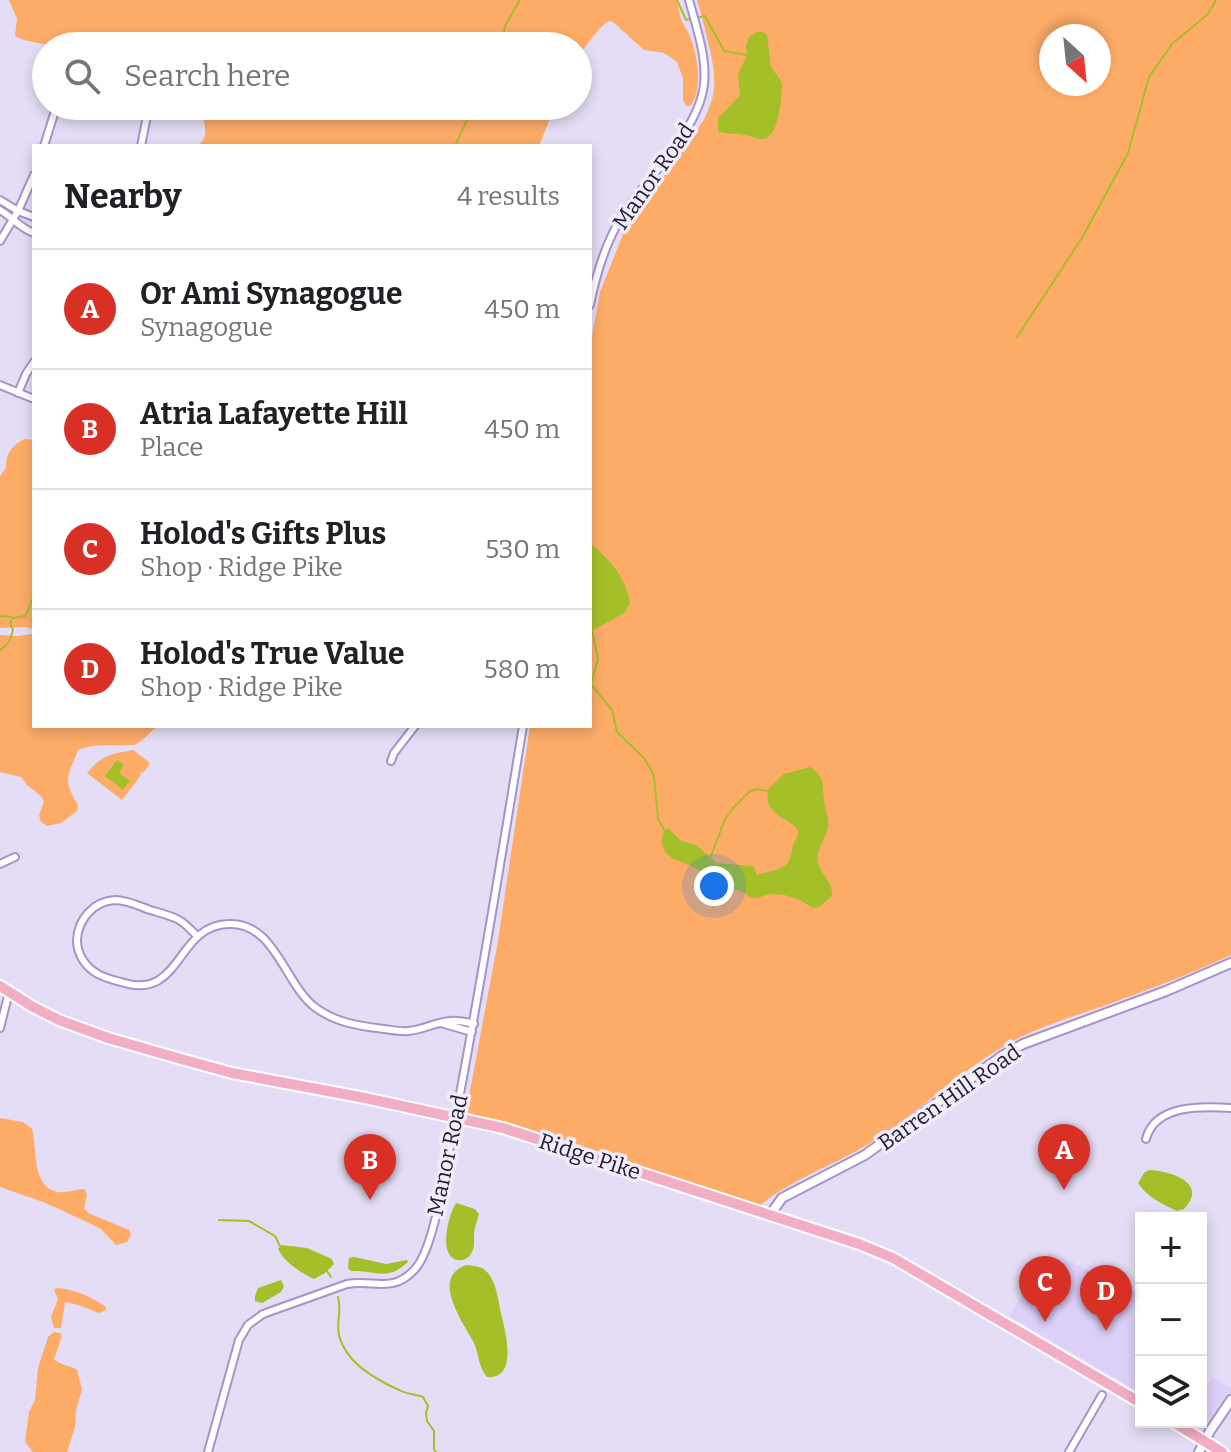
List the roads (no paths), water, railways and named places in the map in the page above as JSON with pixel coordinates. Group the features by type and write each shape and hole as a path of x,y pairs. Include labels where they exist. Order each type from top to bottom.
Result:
{"main road":[{"name":"Ridge Pike","path":"4,989 59,1020 108,1038 207,1067 503,1128 859,1244 893,1258 1135,1399"},
{"path":"1183,1428 1222,1452"}],"street":[{"name":"Manor Road","path":"592,297 614,230 684,133 700,104 704,67 689,0"},
{"path":"45,144 52,120"},
{"path":"141,144 146,120"},
{"path":"0,241 32,180"},
{"path":"0,200 32,216"},
{"path":"0,210 32,232"},
{"path":"18,393 32,365"},
{"path":"0,385 32,398"},
{"path":"391,761 413,728"},
{"name":"Manor Road","path":"208,1452 241,1334 252,1321 341,1285 358,1282 391,1284 402,1280 416,1268 424,1254 434,1221 473,1028 523,728"},
{"path":"0,864 15,857"},
{"path":"197,936 178,919 115,900 97,905 85,916 77,941 81,958 93,971 139,986 151,984 167,974 197,936 208,928 234,924 251,929 266,941 303,997 339,1021 404,1031 453,1020 473,1028"},
{"name":"Barren Hill Road","path":"770,1215 782,1198 865,1155 1023,1044 1166,991 1231,963"},
{"path":"0,1028 4,989"},
{"path":"1146,1139 1149,1128 1158,1120 1178,1111 1202,1106 1231,1108"},
{"path":"1069,1452 1102,1395"},
{"path":"1199,1452 1231,1400"}],"waterway":[{"path":"504,32 520,0"},
{"path":"677,0 686,20 705,16 724,51 747,55"},
{"path":"1017,337 1082,238 1128,153 1149,77 1172,44 1208,14 1216,0"},
{"path":"456,144 467,120"},
{"path":"0,650 11,636 13,630 10,623 13,618 25,616 32,601"},
{"path":"0,616 11,617"},
{"path":"592,631 598,659 592,680"},
{"path":"592,685 612,710 617,732 650,768 654,776 658,819 665,831"},
{"path":"711,856 725,819 733,808 749,792 756,789 767,791"},
{"path":"219,1220 249,1221 275,1236 280,1246"},
{"path":"327,1271 331,1277"},
{"path":"338,1297 339,1335 348,1354 380,1381 423,1397 428,1406 427,1421 434,1431 436,1452"}],"place":[{"name":"Or Ami Synagogue","path":"1064,1190"},
{"name":"Atria Lafayette Hill","path":"370,1200"},
{"name":"Holod's Gifts Plus","path":"1045,1322"},
{"name":"Holod's True Value","path":"1106,1331"}]}
